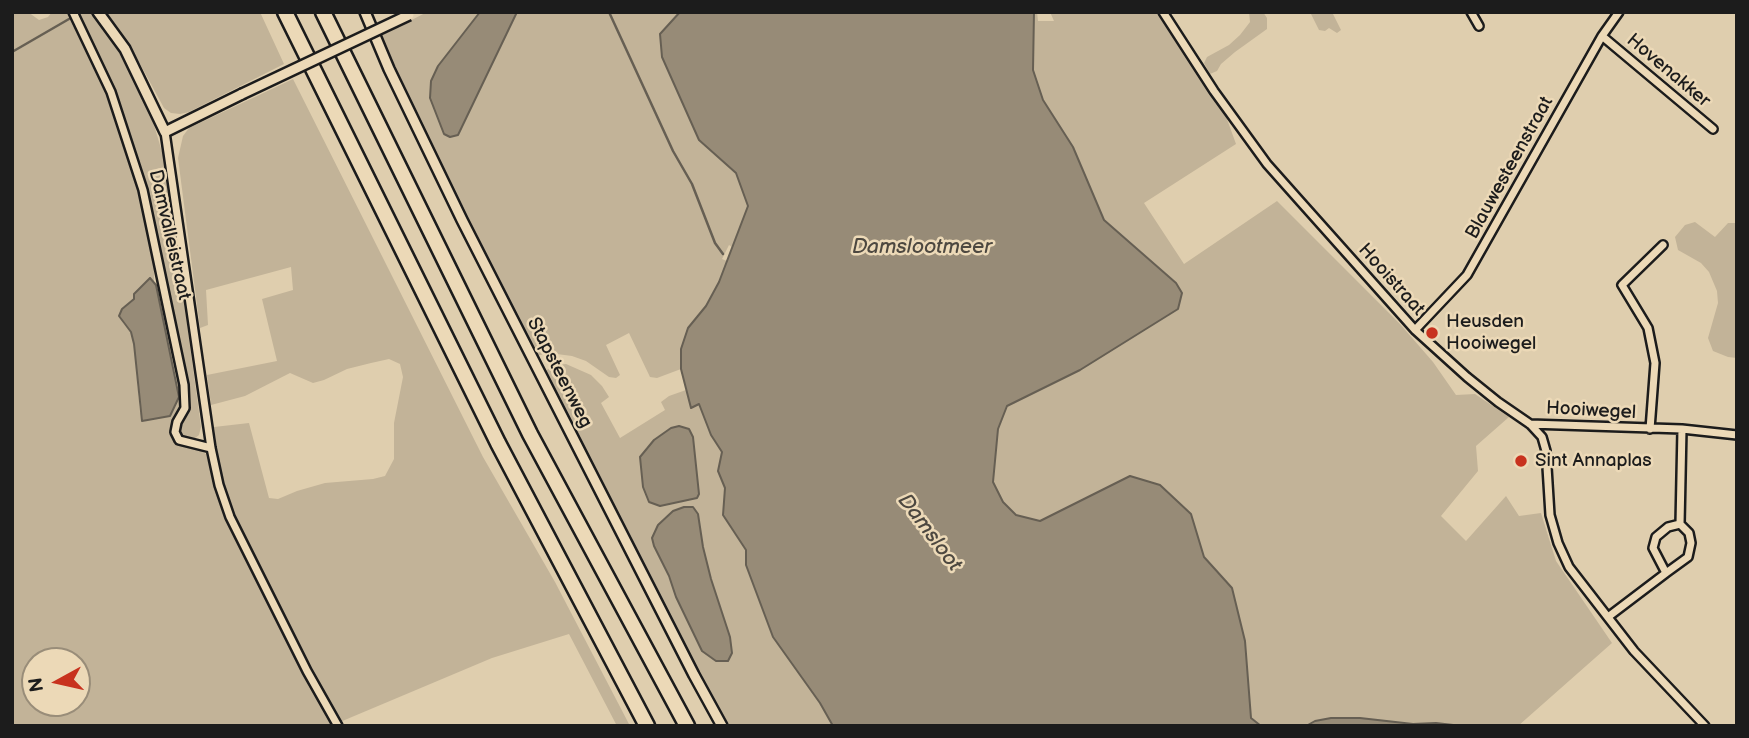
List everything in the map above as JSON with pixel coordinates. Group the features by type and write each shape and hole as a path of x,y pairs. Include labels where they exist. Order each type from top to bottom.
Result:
{"highway":[{"path":"285,12 498,443 647,726"},
{"path":"323,12 530,434 687,726"}],"street":[{"name":"Damvalleistraat","path":"73,12 111,92 143,190 184,385 185,408 175,432 179,440 211,448"},
{"name":"Damvalleistraat","path":"98,12 125,49 165,132 211,448 219,485 230,517 338,726"},
{"name":"Stapsteenweg","path":"365,12 389,69 462,220 722,726"},
{"name":"Hooistraat","path":"1163,12 1214,91 1267,164 1415,330 1466,377 1530,424 1542,437 1546,451 1550,515 1569,567 1634,651 1705,726"},
{"path":"1471,12 1479,26"},
{"path":"165,132 412,14"},
{"name":"Blauwesteenstraat","path":"1415,330 1467,275 1614,14"},
{"name":"Hovenakker","path":"1602,36 1713,130"},
{"name":"Hooiwegel","path":"1650,429 1655,363 1648,327 1622,285 1663,245"},
{"name":"Hooiwegel","path":"1530,424 1682,429 1737,435"},
{"path":"1608,617 1688,557 1691,543 1689,533 1680,524 1682,429"},
{"path":"1666,573 1653,548 1657,537 1668,527 1680,524"}],"shaded area":[{"path":"12,12 28,12 39,20 48,17 52,12 70,12 100,72 138,187 154,257 154,282 150,278 134,294 134,299 122,309 123,323 131,332 134,344 140,413 175,407 178,400 182,405 169,432 172,439 178,445 198,449 206,454 221,508 333,726 12,726"},
{"path":"75,12 91,12 129,67 154,125 165,162 201,427 199,435 194,439 180,437 179,432 189,405 146,190 116,96"},
{"path":"106,12 260,12 284,64 189,112 171,113 164,108 133,51"},
{"path":"427,12 480,12 438,66 450,137 458,135 517,12 680,12 660,34 699,140 736,173 748,206 732,247 729,245 722,259 727,261 719,282 706,306 688,329 681,349 681,369 657,378 650,377 629,333 606,345 620,375 616,378 609,377 586,361 572,356 549,353 536,356 443,170 381,36"},
{"path":"1034,12 1037,12 1038,21 1054,21 1050,12 1157,12 1224,111 1236,144 1144,203 1184,264 1277,201 1400,324 1433,362 1456,395 1475,394 1509,417 1476,446 1478,471 1441,516 1466,541 1506,496 1519,516 1541,513 1556,561 1612,643 1518,726 1413,724 1360,718 1315,721 1306,726 1261,726 1251,718 1245,641 1232,588 1204,557 1191,514 1160,485 1130,476 1040,521 1016,515 1003,502 993,482 998,429 1007,406 1080,370 1178,308 1176,283 1104,220 1073,147 1043,100 1033,70"},
{"path":"1249,12 1263,12 1267,18 1267,29 1210,74 1204,63 1207,57 1229,45 1240,35 1250,22"},
{"path":"1310,12 1332,12 1341,30 1337,33 1329,28 1325,31 1319,30"},
{"path":"293,79 483,457 555,582 630,726 617,726 569,634 492,658 340,722 235,517 220,474 214,427 249,423 269,498 278,499 325,483 385,476 394,459 394,423 403,377 400,364 389,359 347,369 313,383 290,373 245,396 211,405 207,375 277,361 262,299 293,290 291,267 206,290 208,325 200,328 178,158 183,136 189,128"},
{"path":"1695,222 1715,237 1728,223 1737,223 1737,358 1713,351 1708,338 1718,303 1717,291 1709,272 1701,263 1678,250 1675,237 1685,225"},
{"path":"566,364 591,375 602,386 609,397 601,403 620,438 665,410 661,402 669,396 686,390 691,407 699,404 711,435 722,452 718,471 725,488 723,515 746,551 746,565 773,637 833,726 729,726 696,668 545,371 555,365","holes":["671,428 697,498 660,506 646,448","684,507 698,514 711,579 730,637 696,637 654,546 652,538 667,516"]}],"water":[{"path":"480,12 517,12 458,135 450,137 444,134 430,98 431,81 438,66"},
{"name":"Damslootmeer","path":"680,12 1034,12 1033,70 1043,100 1073,147 1104,220 1176,283 1182,293 1178,309 1080,370 1007,406 998,429 993,482 1003,502 1016,515 1040,521 1130,476 1160,485 1191,514 1204,557 1232,588 1245,641 1251,718 1261,726 833,726 773,637 746,565 746,550 723,515 725,488 718,471 722,452 711,435 699,404 691,408 681,369 681,349 688,328 706,306 719,282 748,206 736,173 699,140 662,57 660,34"},
{"path":"150,278 156,285 179,397 170,416 142,421 134,344 131,332 119,316 122,309 134,299 134,294"},
{"path":"679,426 689,429 693,437 699,494 697,498 660,506 649,502 643,487 640,457 654,440 671,428"},
{"path":"693,507 698,514 711,579 730,637 732,653 728,661 716,661 702,651 654,546 652,538 658,525 673,511"},
{"path":"1331,718 1360,718 1462,726 1306,726"}],"waterway":[{"name":"Damsloot","path":"609,12 673,151 692,184 715,243 723,254"},
{"path":"12,52 69,19"}],"place":[{"name":"Heusden Hooiwegel","path":"1432,333"},
{"name":"Sint Annaplas","path":"1521,461"}]}
